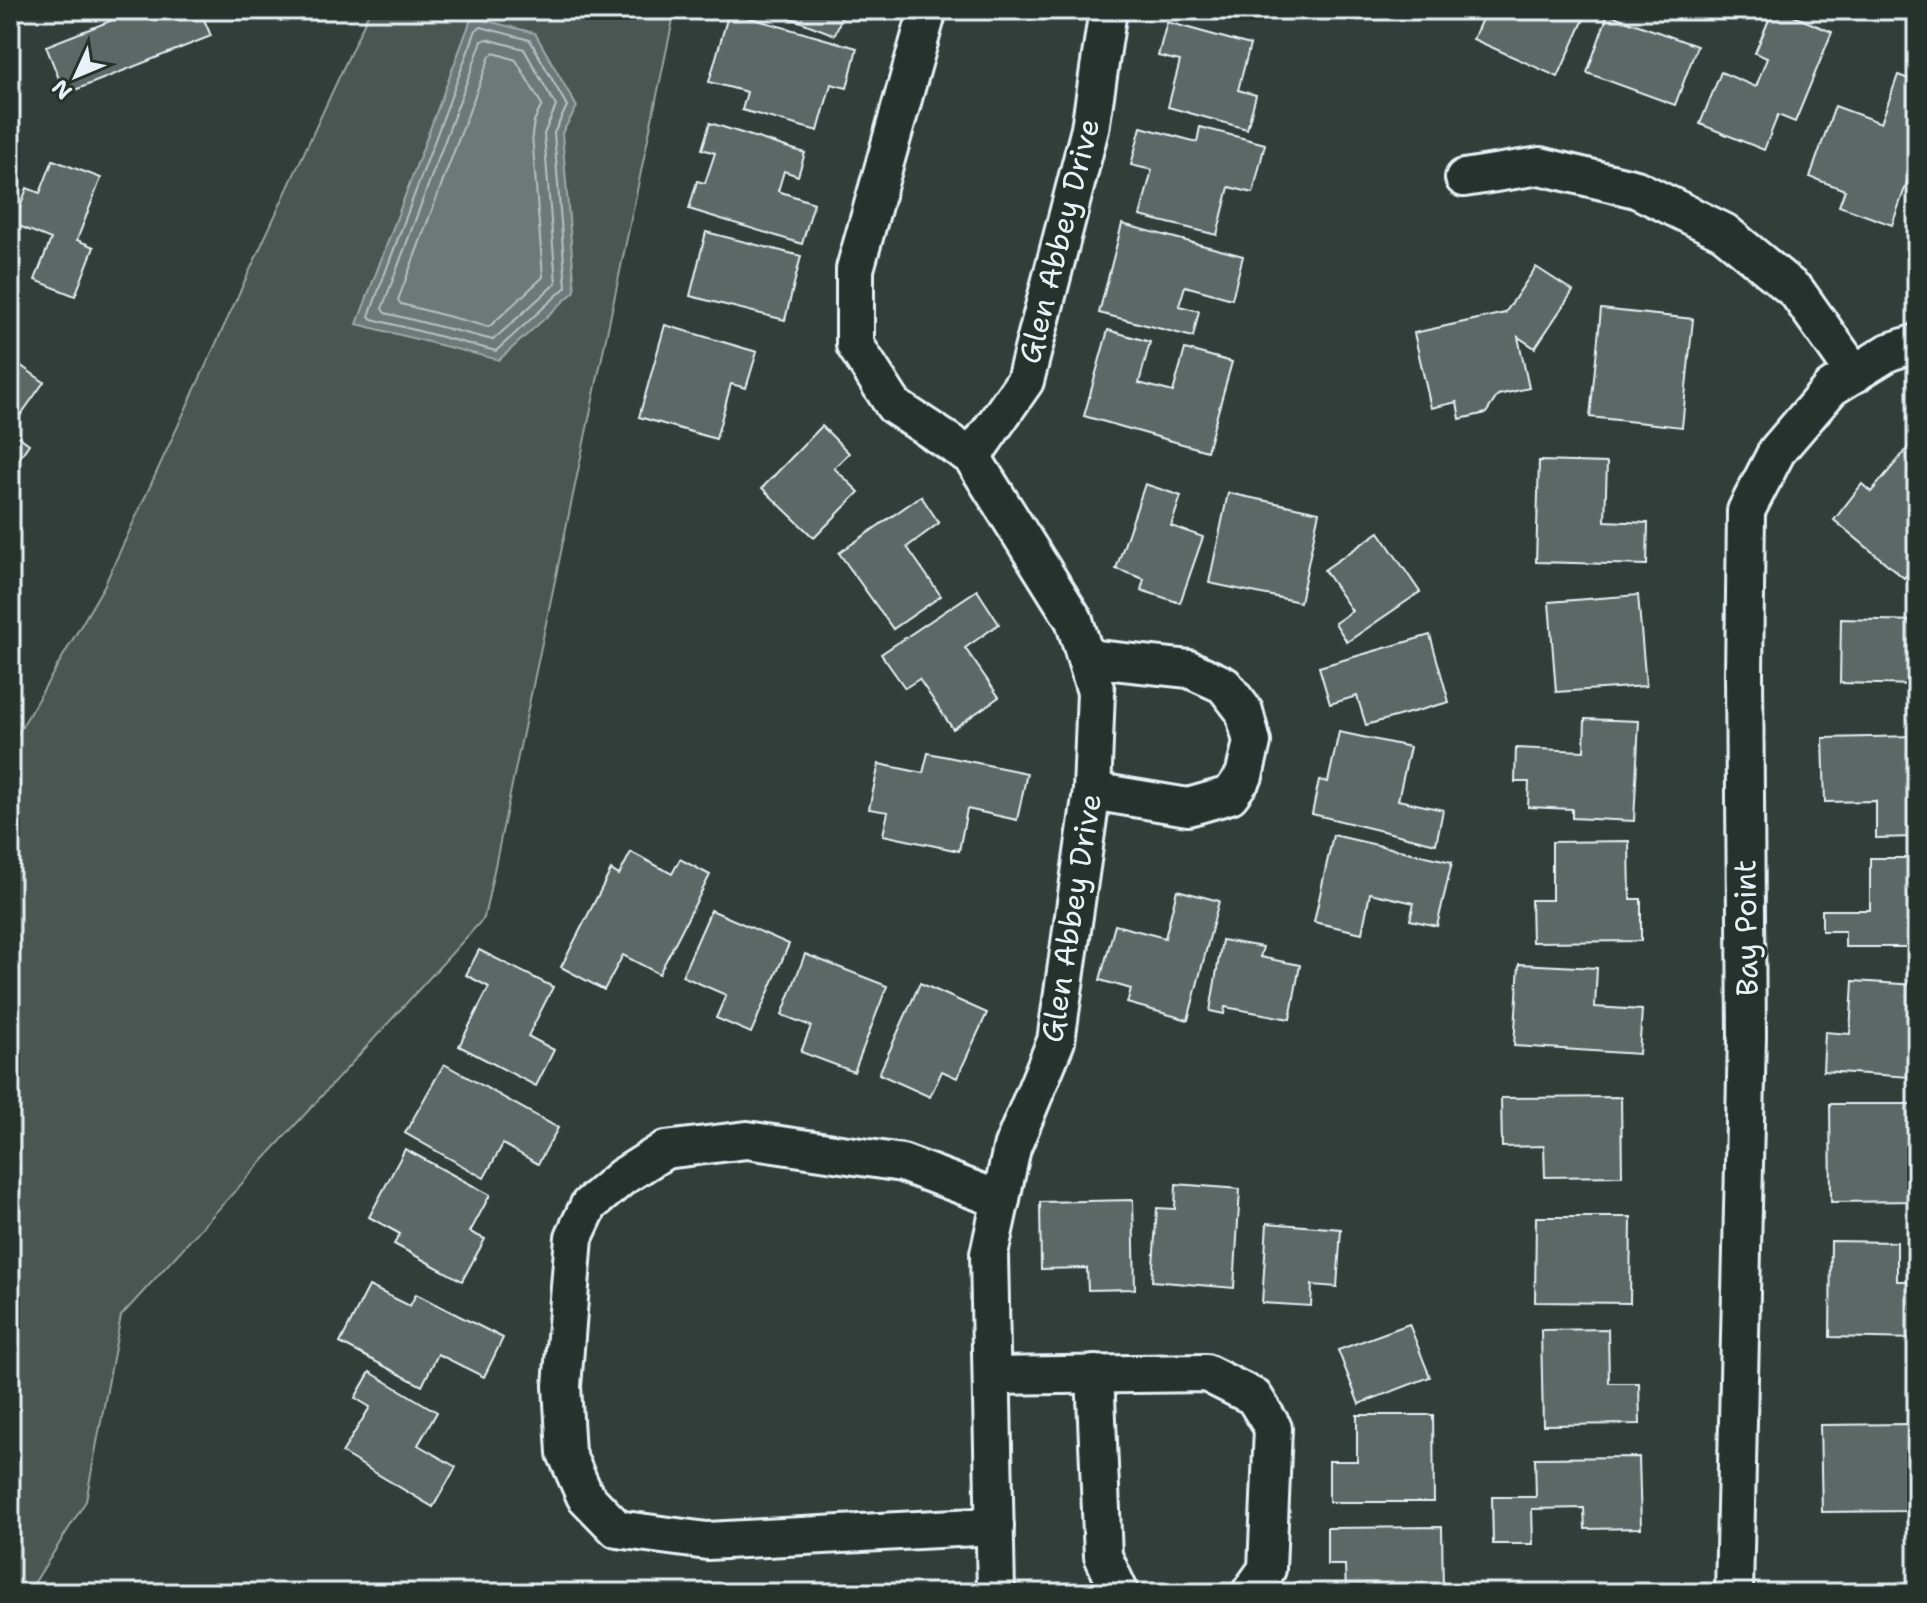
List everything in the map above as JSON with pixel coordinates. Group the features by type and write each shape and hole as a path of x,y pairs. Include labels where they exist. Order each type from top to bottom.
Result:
{"street":[{"name":"Glen Abbey Drive","path":"928,10 855,269 855,345 894,406 972,457 1074,620 1096,692 1092,791 1056,1041 1012,1148 989,1254 996,1593"},
{"name":"Glen Abbey Drive","path":"972,457 1025,381 1090,129 1108,10"},
{"path":"1464,178 1540,166 1636,189 1724,232 1797,292 1855,374"},
{"name":"Bay Point","path":"1734,1593 1747,1036 1746,511 1777,451 1831,388 1889,352 1917,343"},
{"path":"1086,658 1189,669 1224,685 1244,711 1252,742 1244,776 1230,795 1188,807 1092,791"},
{"path":"995,1526 707,1541 617,1529 585,1496 566,1453 562,1386 574,1237 589,1205 622,1177 665,1150 747,1140 902,1163 1001,1200"},
{"path":"992,1376 1206,1373 1254,1397 1273,1428 1267,1569 1250,1593"},
{"path":"1095,1374 1103,1556 1120,1593"}],"shaded area":[{"path":"370,10 675,10 484,918 121,1316 86,1501 28,1593 10,1593 10,747 104,586"}],"water":[{"path":"472,17 535,33 577,107 562,133 575,291 499,360 357,324"}],"building":[{"path":"138,10 200,10 211,36 65,94 46,46"},
{"path":"770,10 844,10 835,35"},
{"path":"1486,10 1588,10 1558,77 1473,39"},
{"path":"1773,10 1832,32 1795,122 1778,115 1764,150 1700,124 1721,72 1756,87 1767,58 1755,53"},
{"path":"729,12 857,48 847,88 831,84 818,131 742,110 747,92 709,82"},
{"path":"1608,14 1697,46 1675,105 1587,73"},
{"path":"1167,22 1250,45 1238,90 1256,95 1247,129 1168,107 1180,61 1158,56"},
{"path":"1898,75 1917,82 1917,154 1892,225 1839,206 1845,190 1810,177 1835,106 1881,123"},
{"path":"710,123 805,153 798,176 784,171 778,191 814,203 802,244 689,209 697,181 705,183 715,153 702,149"},
{"path":"1141,127 1197,142 1200,127 1265,144 1253,193 1229,187 1217,235 1140,216 1152,170 1131,165"},
{"path":"53,160 101,178 77,240 94,247 75,296 35,280 51,239 14,224 27,188 40,193"},
{"path":"1122,224 1243,256 1232,299 1185,286 1179,306 1199,311 1193,337 1099,313"},
{"path":"706,232 801,256 785,320 690,296"},
{"path":"1536,267 1573,291 1535,348 1518,337 1529,388 1498,395 1486,413 1460,419 1457,402 1431,408 1414,333 1505,313"},
{"path":"1601,309 1693,319 1682,427 1590,417"},
{"path":"665,325 757,352 746,388 731,384 716,439 639,417"},
{"path":"1108,330 1150,342 1139,383 1173,392 1185,349 1232,362 1207,451 1084,416"},
{"path":"10,358 44,382 10,430"},
{"path":"822,426 849,453 834,468 859,492 814,538 762,488"},
{"path":"10,430 29,444 10,472"},
{"path":"1917,437 1917,563 1904,578 1834,520 1862,484 1871,492"},
{"path":"1539,461 1607,463 1605,521 1648,523 1647,565 1536,562"},
{"path":"1145,484 1181,496 1171,526 1203,537 1180,603 1141,590 1144,579 1116,569"},
{"path":"1228,493 1319,512 1300,602 1209,583"},
{"path":"921,496 939,523 907,547 941,596 893,629 839,553"},
{"path":"1379,532 1420,592 1347,642 1335,623 1352,611 1324,570"},
{"path":"977,590 999,624 965,648 999,697 953,729 919,679 905,688 881,654"},
{"path":"1638,595 1646,686 1556,692 1549,602"},
{"path":"1841,619 1917,621 1917,685 1840,683"},
{"path":"1430,635 1449,702 1366,725 1357,696 1330,704 1319,667"},
{"path":"1585,719 1639,721 1634,821 1572,818 1572,809 1528,807 1529,782 1515,782 1516,748 1584,751"},
{"path":"1339,732 1410,747 1398,800 1443,810 1436,844 1312,814 1319,780 1328,782"},
{"path":"1917,736 1917,837 1876,838 1876,801 1825,802 1823,738"},
{"path":"928,753 1027,773 1017,820 967,809 959,851 883,835 888,812 869,809 879,764 923,773"},
{"path":"1333,835 1452,862 1437,926 1410,920 1414,903 1370,893 1362,933 1314,922"},
{"path":"1629,841 1630,899 1641,899 1641,941 1532,942 1531,900 1552,900 1552,842"},
{"path":"631,852 672,874 680,859 710,875 659,974 623,955 604,990 561,967 611,870 619,875"},
{"path":"1870,858 1917,858 1917,947 1845,947 1845,931 1822,931 1822,910 1870,910"},
{"path":"1177,890 1219,901 1188,1020 1127,1003 1131,989 1100,980 1115,925 1165,938"},
{"path":"711,910 789,944 751,1033 716,1018 726,995 682,976"},
{"path":"1222,940 1263,947 1260,957 1300,965 1290,1019 1225,1007 1224,1014 1210,1011"},
{"path":"479,950 553,987 528,1036 554,1050 536,1086 459,1046 489,987 466,975"},
{"path":"805,954 887,986 854,1072 801,1052 811,1026 782,1015"},
{"path":"1519,964 1597,968 1595,1007 1642,1010 1639,1054 1514,1046"},
{"path":"1853,981 1917,985 1917,1023 1913,1022 1910,1077 1823,1071 1825,1032 1850,1034"},
{"path":"920,983 987,1013 957,1078 942,1071 930,1097 879,1074"},
{"path":"444,1064 558,1128 538,1164 503,1144 484,1178 405,1133"},
{"path":"1621,1097 1622,1176 1545,1177 1544,1146 1502,1147 1501,1098"},
{"path":"1830,1104 1917,1104 1917,1201 1831,1202"},
{"path":"405,1149 490,1195 470,1232 485,1239 462,1281 394,1244 400,1234 369,1217"},
{"path":"1176,1184 1240,1189 1234,1288 1152,1281 1157,1208 1175,1209"},
{"path":"1133,1200 1135,1289 1088,1290 1087,1268 1041,1269 1040,1202"},
{"path":"1536,1217 1631,1217 1630,1303 1535,1302"},
{"path":"1267,1223 1341,1229 1337,1287 1312,1285 1311,1306 1262,1303"},
{"path":"1831,1241 1897,1242 1897,1281 1917,1281 1917,1339 1830,1337"},
{"path":"369,1286 410,1306 416,1294 503,1338 484,1377 438,1354 422,1386 340,1343"},
{"path":"1409,1324 1430,1377 1359,1404 1338,1350"},
{"path":"1608,1329 1609,1383 1639,1383 1640,1424 1543,1425 1541,1330"},
{"path":"370,1372 437,1412 418,1445 456,1467 433,1507 342,1453 370,1407 355,1398"},
{"path":"1357,1415 1433,1415 1434,1502 1329,1502 1329,1461 1357,1461"},
{"path":"1907,1424 1908,1511 1822,1512 1820,1425"},
{"path":"1639,1457 1641,1528 1585,1529 1584,1508 1532,1509 1533,1544 1493,1544 1492,1497 1536,1497 1535,1458"},
{"path":"1442,1527 1443,1593 1346,1593 1345,1565 1327,1565 1327,1528"}]}
